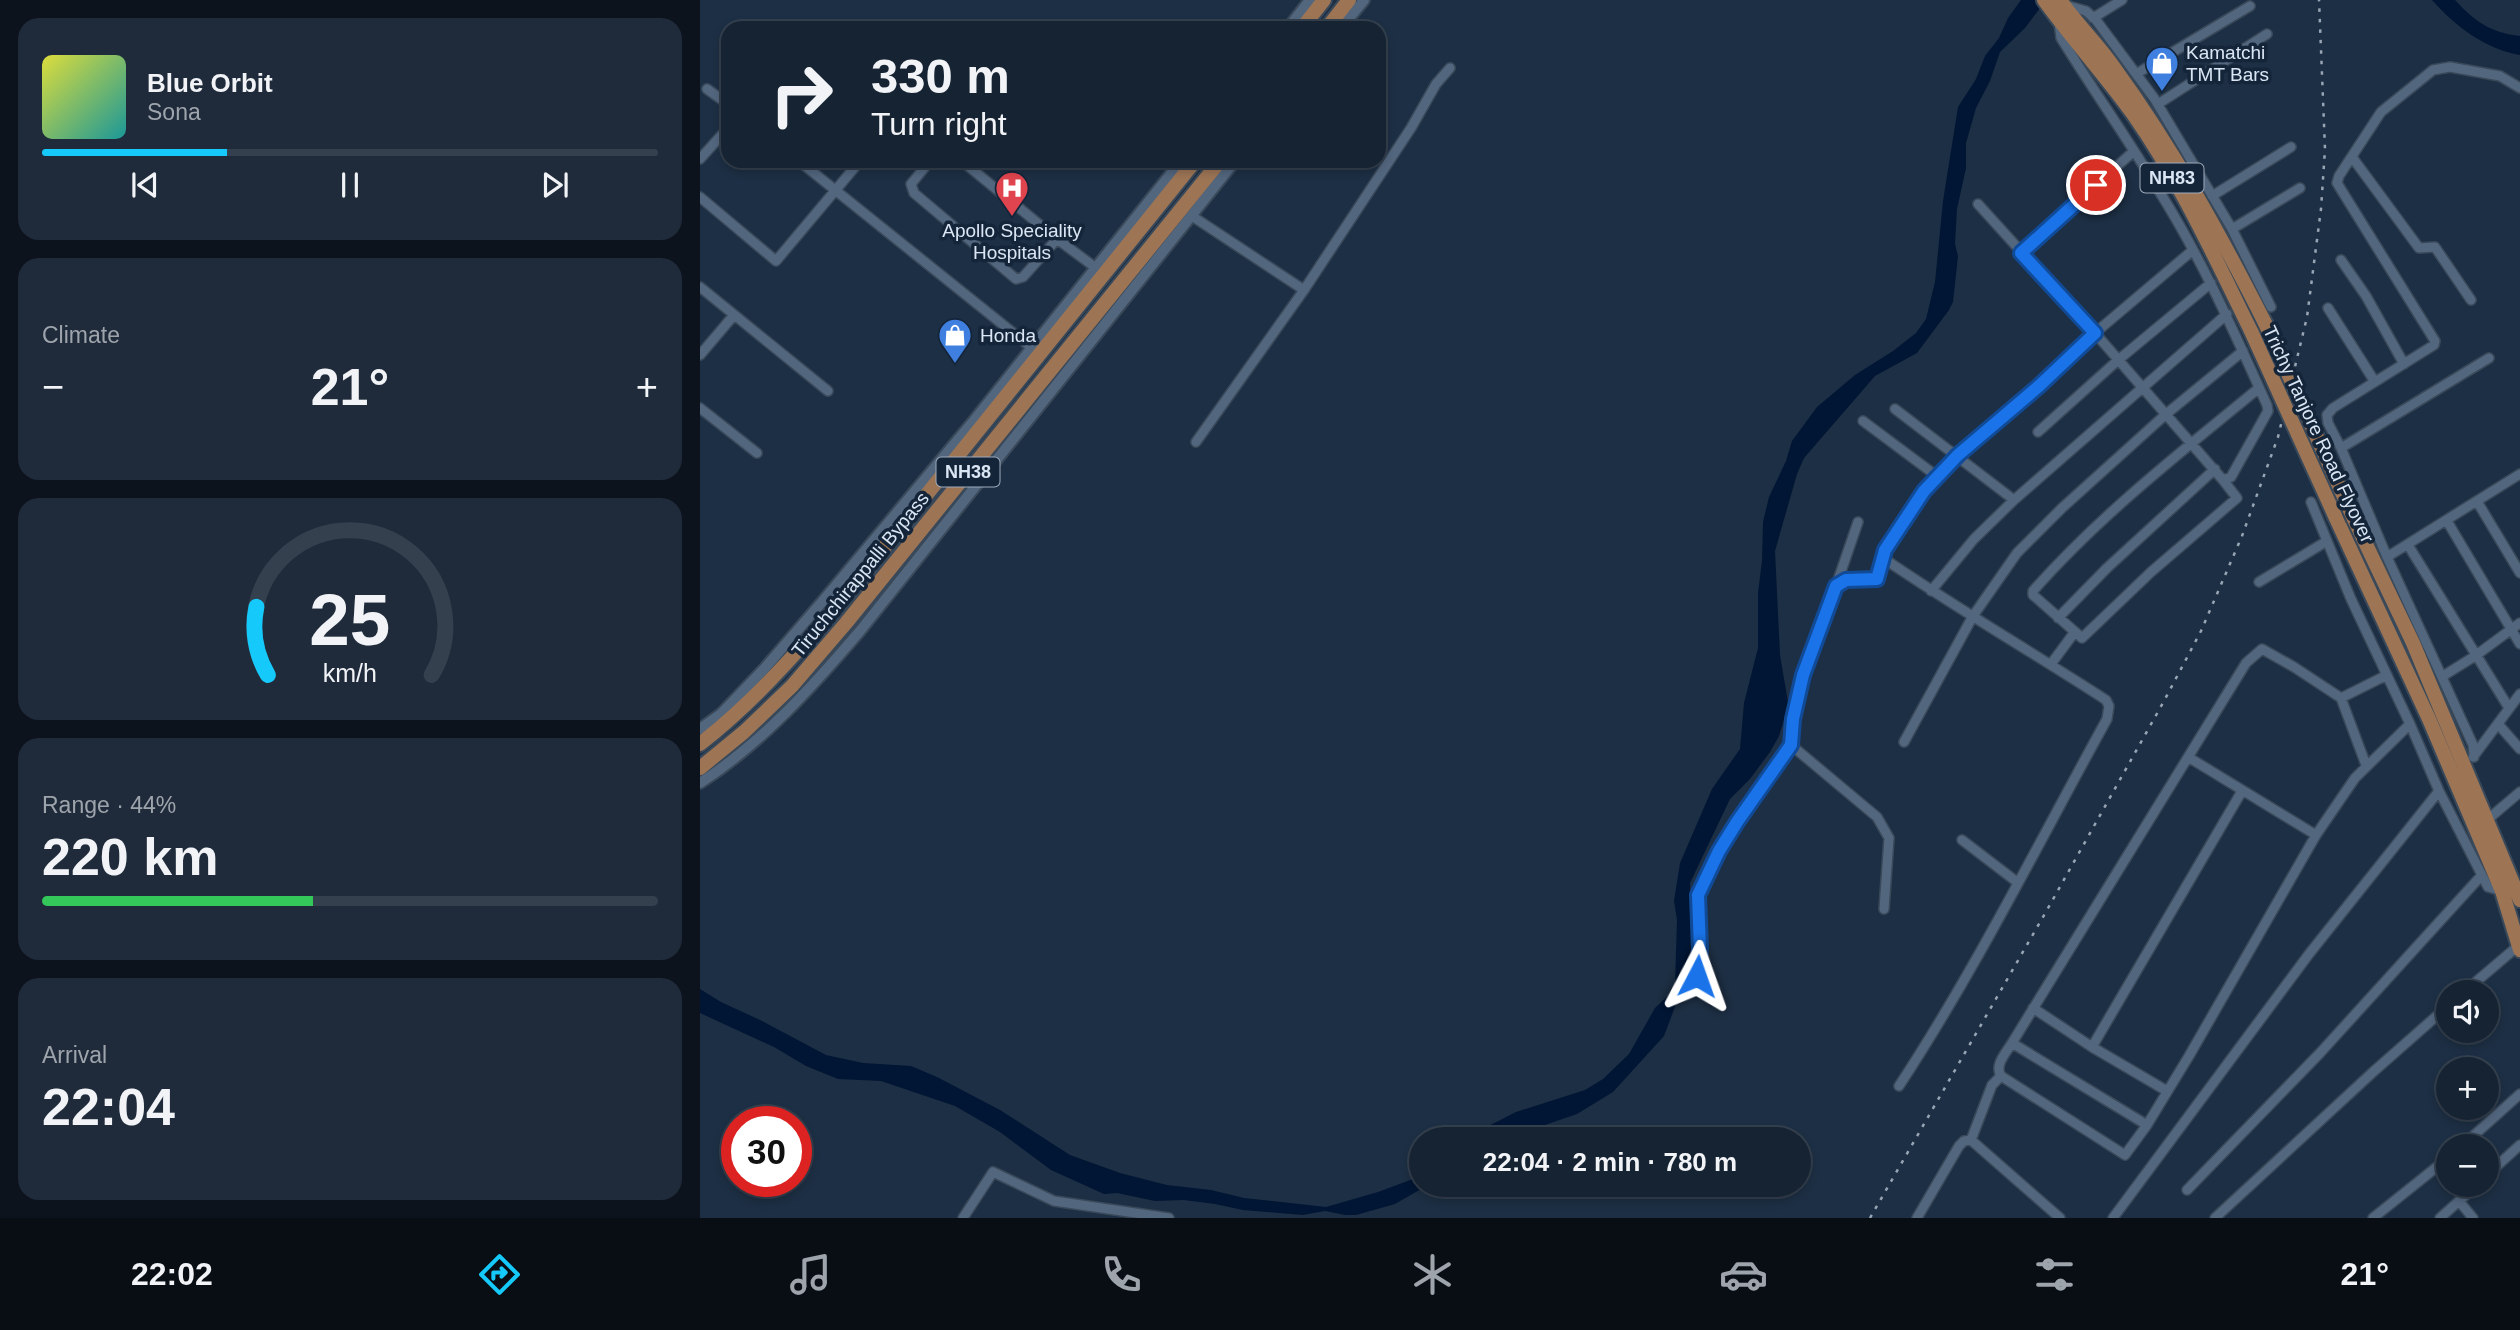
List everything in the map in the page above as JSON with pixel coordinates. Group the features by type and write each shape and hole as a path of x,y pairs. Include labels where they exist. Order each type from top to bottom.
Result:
{"highway":[{"path":"1307,21 1324,0"},
{"path":"1332,21 1349,0"},
{"name":"Trichy Tanjore Road Flyover","path":"2056,6 2083,28 2113,65 2170,150 2239,272 2318,436 2454,738 2470,761"},
{"name":"Trichy Tanjore Road Flyover","path":"2083,28 2213,252 2429,719 2486,871 2502,891 2519,948"},
{"name":"Tiruchchirappalli Bypass","path":"700,744 730,721 775,677 833,611 1189,168"},
{"name":"Tiruchchirappalli Bypass","path":"700,768 792,687 1214,168"},
{"name":"NH83","path":"2470,761 2487,820 2515,872 2520,900"}],"street":[{"path":"1294,21 1310,0"},
{"path":"1348,21 1364,0"},
{"path":"2083,28 2122,0"},
{"path":"2083,28 2086,11 2056,6 2062,38 2160,192 2193,250 2227,314 2268,411 2231,477 2223,481"},
{"path":"2136,74 2250,6"},
{"path":"2083,28 2136,74 2158,104 2232,229 2271,307"},
{"path":"2158,104 2267,34"},
{"path":"2470,761 2473,745 2328,423 2327,415 2333,408 2434,345 2435,341 2339,187 2339,176 2381,112 2433,70 2451,67 2500,76 2520,88"},
{"path":"1386,166 1436,84 1450,68"},
{"path":"708,89 721,99"},
{"path":"700,159 721,136"},
{"path":"2212,196 2291,147"},
{"path":"2021,253 2134,151"},
{"path":"2351,157 2419,248 2435,247 2471,300"},
{"path":"808,168 1032,348"},
{"path":"700,197 776,261 854,168"},
{"path":"924,168 911,184 914,193 1016,279 1023,277 1057,239"},
{"path":"971,168 1096,268"},
{"path":"700,729 721,713 765,668 919,486 1175,168"},
{"path":"700,783 756,741 803,698 860,631 1230,168"},
{"path":"1196,442 1304,290 1385,168"},
{"path":"2232,229 2300,188"},
{"path":"1978,204 2095,333 2190,445 2215,469 2237,498 2151,572 2082,638 2074,633 2033,595 2033,591 2054,567 2120,504 2190,445 2259,388"},
{"path":"1192,216 1304,290"},
{"path":"1836,586 1846,580 1874,581 1879,577 1885,550 1897,531 1924,491 1958,455 2193,250"},
{"path":"2341,260 2366,296 2404,364"},
{"path":"2038,432 2117,361 2211,283"},
{"path":"700,287 828,391"},
{"path":"2328,308 2375,382"},
{"path":"1931,591 1974,539 2014,500 2227,314"},
{"path":"700,355 734,315"},
{"path":"1904,742 1973,617 2017,553 2062,508 2165,415 2243,351"},
{"path":"2341,448 2489,358"},
{"path":"700,408 757,453"},
{"path":"1895,408 2014,500"},
{"path":"1863,421 1938,477"},
{"path":"2058,618 2107,568 2215,469"},
{"path":"2388,557 2478,503 2520,474"},
{"path":"2187,1191 2320,1053 2486,871 2439,791 2351,599 2311,502"},
{"path":"2478,503 2520,573"},
{"path":"2447,521 2520,644"},
{"path":"1693,988 1700,950 1698,895 1719,851 1791,745 1793,719 1803,675 1858,522"},
{"path":"2259,582 2327,541"},
{"path":"2408,545 2508,708"},
{"path":"1883,558 2106,700 2109,712 1944,1015 1899,1086"},
{"path":"2442,676 2520,624"},
{"path":"2051,664 2074,633"},
{"path":"2366,765 2341,698 2262,649 2246,663 2011,1043 1999,1065 2001,1076 2125,1155 2147,1125 2316,835 2366,765 2410,724"},
{"path":"2341,698 2387,676"},
{"path":"2470,761 2519,696"},
{"path":"2498,724 2520,749"},
{"path":"1791,745 1877,817 1884,827 1889,838 1884,909"},
{"path":"2188,757 2316,835"},
{"path":"2092,1047 2242,791"},
{"path":"2113,1218 2309,954 2439,791"},
{"path":"2487,820 2519,796"},
{"path":"1962,840 2017,882"},
{"path":"2479,980 2519,948"},
{"path":"2033,1008 2167,1091"},
{"path":"2215,1218 2436,1017"},
{"path":"2011,1043 2147,1125"},
{"path":"1971,1140 1992,1085 2001,1076"},
{"path":"2475,1134 2520,1094"},
{"path":"1917,1218 1959,1146 1964,1141 1971,1140 2060,1218"},
{"path":"2499,1164 2520,1145"},
{"path":"2373,1218 2436,1168"},
{"path":"963,1218 993,1172 1054,1201 1169,1218"},
{"path":"2440,1218 2463,1197"},
{"path":"2459,1201 2473,1218"}],"water":[{"path":"2021,0 2052,0 2040,8 2025,28 2000,52 1990,81 1976,108 1966,143 1966,168 1957,209 1955,244 1958,256 1953,302 1917,353 1875,376 1804,458 1797,474 1775,551 1780,655 1787,710 1779,736 1770,752 1750,779 1730,799 1690,883 1692,962 1664,1036 1613,1092 1577,1114 1539,1127 1487,1127 1516,1112 1585,1090 1603,1079 1629,1054 1655,1008 1672,992 1675,984 1677,920 1674,901 1680,863 1712,789 1740,749 1744,703 1758,648 1758,593 1763,522 1769,497 1792,441 1817,407 1855,375 1916,333 1926,319 1935,282 1943,201 1958,107"},
{"path":"2432,0 2455,0 2484,25 2520,36 2520,55 2483,42 2451,19"},
{"path":"700,989 826,1055 863,1063 911,1066 1000,1110 1070,1155 1120,1173 1167,1185 1211,1190 1244,1198 1326,1207 1409,1180 1409,1196 1395,1204 1356,1215 1325,1211 1303,1215 1243,1210 1184,1200 1155,1201 1117,1193 1104,1194 1051,1170 1000,1132 955,1106 881,1081 838,1079 700,1013"}],"railway":[{"path":"1870,1218 2164,701 2201,631 2242,536 2278,437 2307,317 2321,209 2325,149 2319,0"}],"place":[{"name":"Kamatchi TMT Bars","path":"2162,93"},
{"name":"Apollo Speciality Hospitals","path":"1012,218"},
{"name":"Honda","path":"955,365"}],"route":[{"path":"1697,976 1700,950 1698,895 1719,851 1791,745 1793,719 1803,675 1836,586 1846,580 1877,579 1885,550 1924,491 1958,455 2039,386 2095,333 2021,253 2096,185"}]}
